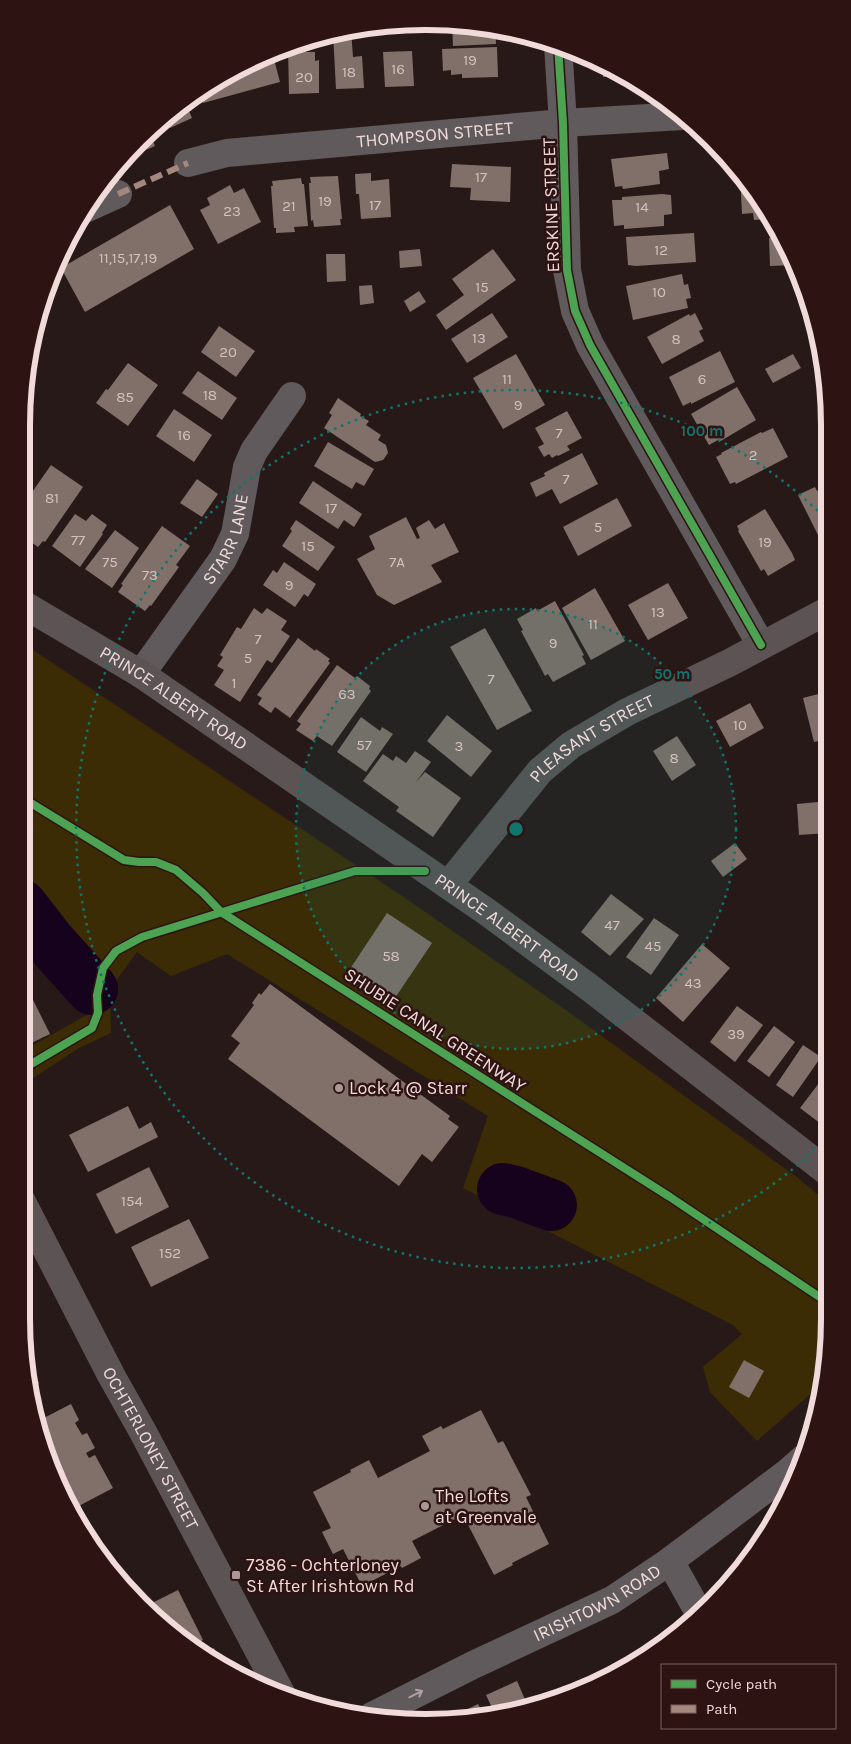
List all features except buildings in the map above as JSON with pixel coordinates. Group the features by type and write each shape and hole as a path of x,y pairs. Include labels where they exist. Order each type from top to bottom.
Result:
{"main road":[{"name":"PRINCE ALBERT ROAD","path":"30,608 141,674 448,886 590,988 821,1167"},
{"name":"PLEASANT STREET","path":"448,886 540,771 571,745 627,712 821,614"},
{"name":"OCHTERLONEY STREET","path":"30,1217 277,1685"}],"street":[{"name":"ERSKINE STREET","path":"559,53 563,123 567,270 575,311 590,345 761,645"},
{"name":"THOMPSON STREET","path":"188,163 227,153 563,123 672,117"},
{"path":"100,202 118,194"},
{"name":"STARR LANE","path":"141,674 223,559 235,534 250,459 292,396"},
{"name":"IRISHTOWN ROAD","path":"381,1712 473,1665 612,1600 670,1561 791,1469"},
{"path":"670,1561 695,1608"}],"shaded area":[{"path":"30,648 411,902 570,1013 798,1178 821,1197 821,1319 818,1370 814,1391 757,1441 710,1392 703,1367 742,1334 733,1325 463,1188 488,1116 227,954 171,976 137,952 110,989 111,1033 79,1048 30,1080 30,1047 94,1011 30,950"}],"waterway":[{"path":"30,917 92,989"},
{"path":"503,1189 551,1205"}],"marked path":[{"path":"118,194 188,163"}],"cycle path":[{"path":"559,53 563,123 567,270 575,311 590,345 761,645"},
{"name":"SHUBIE CANAL GREENWAY","path":"30,803 124,860 156,862 176,870 203,893 221,912 670,1197 821,1298"},
{"path":"30,1065 92,1028 98,1013 97,995 103,968 116,951 142,937 355,871 425,871"}],"place":[{"name":"Lock 4 @ Starr","path":"339,1088"},
{"name":"The Lofts at Greenvale","path":"425,1506"},
{"name":"7386 - Ochterloney St After Irishtown Rd","path":"236,1575"}]}
